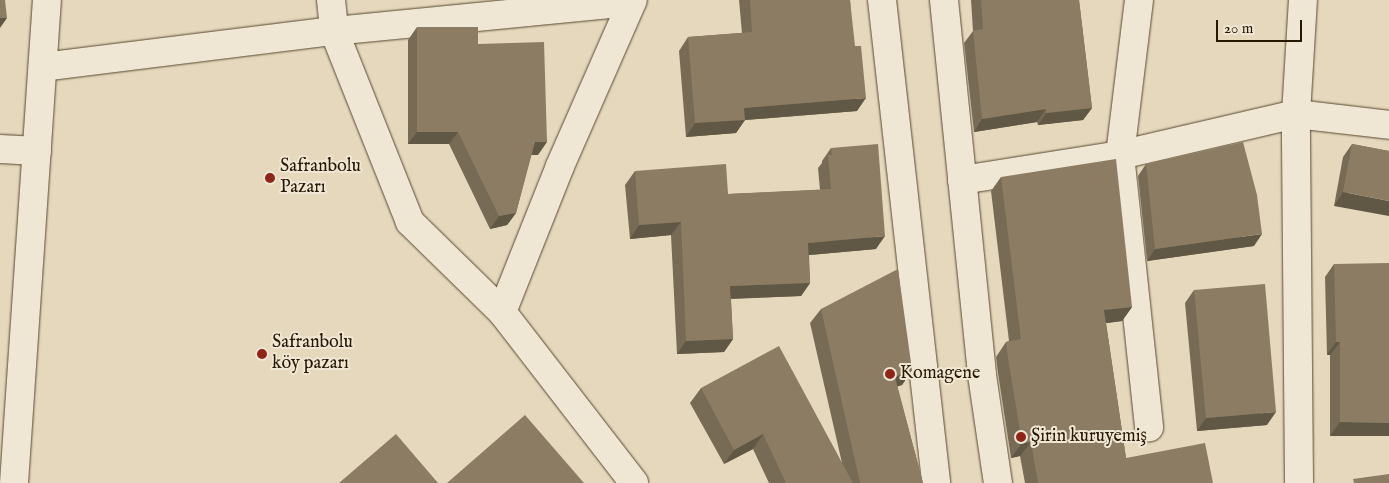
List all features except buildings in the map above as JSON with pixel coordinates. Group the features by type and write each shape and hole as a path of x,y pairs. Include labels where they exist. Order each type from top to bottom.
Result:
{"street":[{"path":"14,483 47,0"},
{"path":"331,0 334,31 410,222 502,312 634,483"},
{"path":"882,0 936,483"},
{"path":"944,0 982,375 998,483"},
{"path":"1139,0 1120,155 1149,427"},
{"path":"1299,483 1296,114 1303,0"},
{"path":"43,67 334,31 633,1 560,166 502,312"},
{"path":"962,180 1120,155 1296,114 1389,125"},
{"path":"0,149 37,151"}],"place":[{"name":"Safranbolu Pazarı","path":"270,178"},
{"name":"Safranbolu köy pazarı","path":"262,354"},
{"name":"Komagene","path":"890,374"},
{"name":"Şirin kuruyemiş","path":"1021,437"}]}
